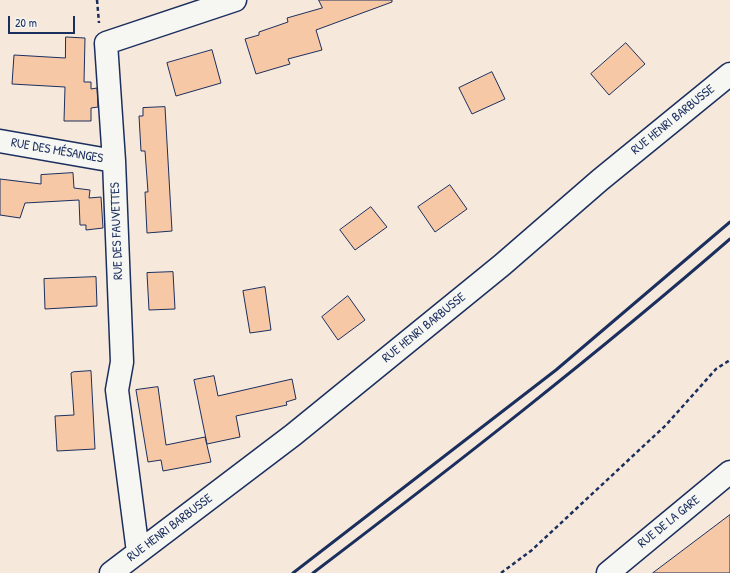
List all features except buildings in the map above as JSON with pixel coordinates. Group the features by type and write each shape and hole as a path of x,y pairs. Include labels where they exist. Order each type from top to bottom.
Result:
{"street":[{"name":"RUE DES FAUVETTES","path":"138,552 117,390 122,362 114,161 106,43 235,0"},
{"name":"RUE HENRI BARBUSSE","path":"111,573 299,430 502,264 600,180 730,74"},
{"name":"RUE DES MÉSANGES","path":"0,141 114,161"},
{"name":"RUE DE LA GARE","path":"608,573 730,472"}],"path":[{"path":"501,573 532,550 666,425 716,369 730,360"}],"railway":[{"path":"293,573 556,370 730,222"},
{"path":"313,573 419,492 576,368 730,239"}]}
